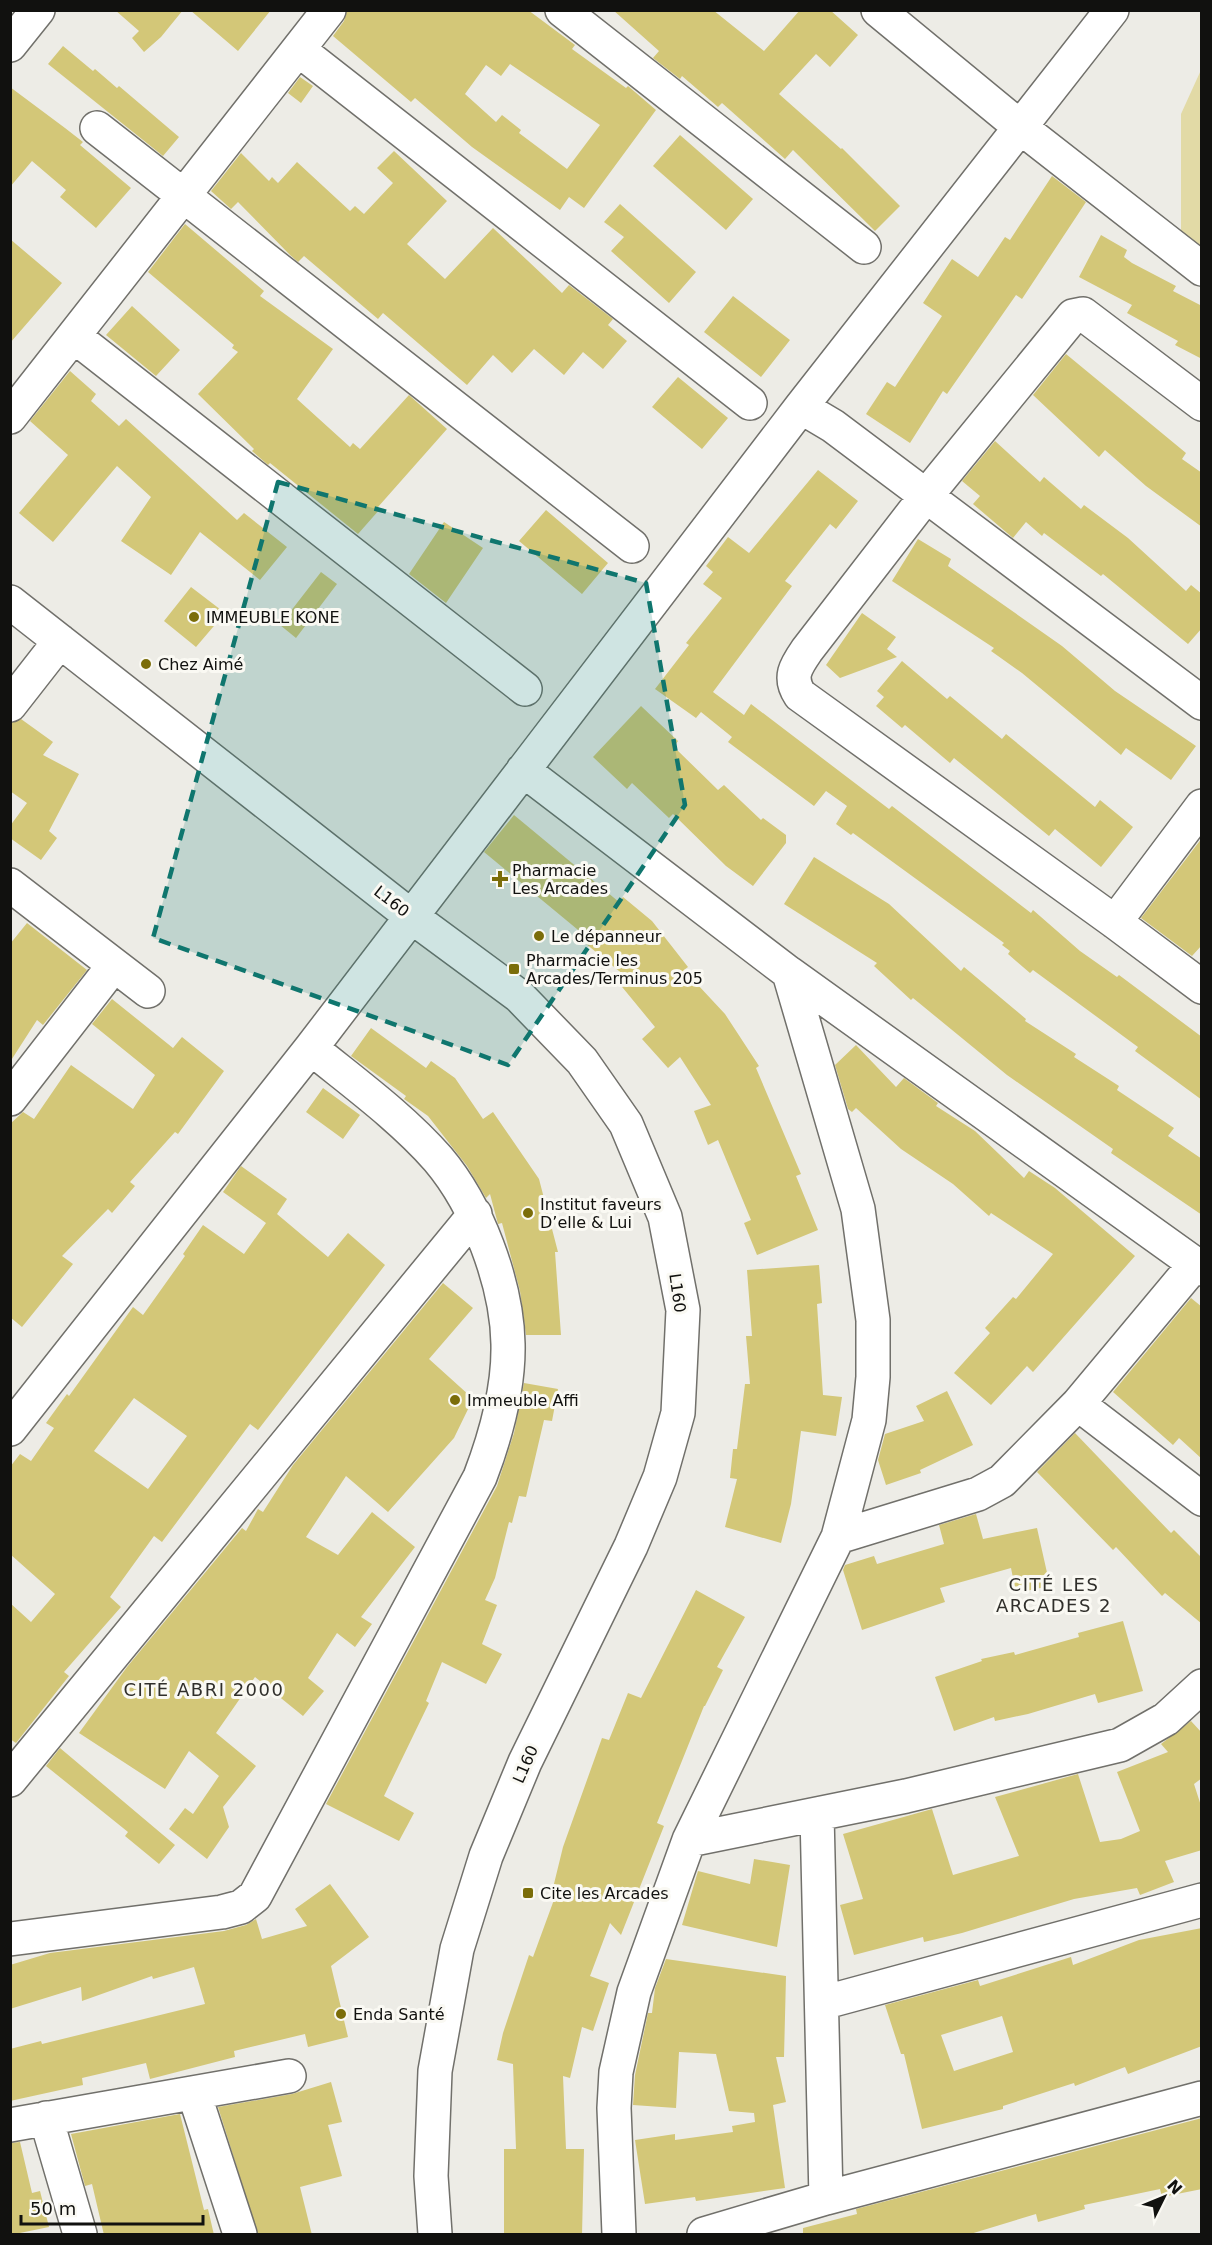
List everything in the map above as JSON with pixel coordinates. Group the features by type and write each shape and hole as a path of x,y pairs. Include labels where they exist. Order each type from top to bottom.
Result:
{"street":[{"path":"10,45 39,10"},
{"path":"10,417 75,337 329,10"},
{"path":"562,10 864,247"},
{"path":"878,10 1020,127 1202,269"},
{"path":"10,1429 311,1048 801,407 1112,10"},
{"path":"298,50 750,403"},
{"path":"97,128 632,546"},
{"path":"1202,404 1083,314 1077,314 1066,322 926,496 802,657 792,674 794,686 800,695 1202,987"},
{"path":"75,337 525,689"},
{"path":"801,407 833,426 1202,703"},
{"name":"L160","path":"10,602 412,917 519,996 582,1061 626,1124 665,1217 683,1310 678,1413 660,1478 631,1546 525,1762 486,1856 457,1948 435,2071 431,2176 435,2235"},
{"path":"10,705 60,641"},
{"path":"524,770 789,973 1198,1266 1078,1404 1012,1474 994,1487 838,1537"},
{"path":"1115,922 1202,806"},
{"path":"10,885 148,991"},
{"path":"10,1099 114,965"},
{"path":"620,2235 615,2108 620,2050 634,1992 689,1840 838,1537 869,1420 873,1377 873,1320 858,1209 789,973"},
{"path":"10,1939 222,1912 249,1903 268,1877 480,1477 492,1444 505,1389 508,1343 501,1292 475,1214 439,1160 410,1130 311,1048"},
{"path":"10,1780 475,1214"},
{"path":"1078,1404 1202,1499"},
{"path":"689,1840 906,1796 1120,1745 1166,1719 1202,1686"},
{"path":"817,1814 826,2198"},
{"path":"822,2003 1202,1900"},
{"path":"10,2125 290,2076"},
{"path":"194,2093 240,2235"},
{"path":"704,2235 826,2198 1202,2098"},
{"path":"46,2118 80,2235"}],"highlighted area":[{"path":"278,482 646,583 685,805 508,1065 153,938"}],"shaded area":[{"path":"1201,70 1201,258 1181,243 1181,114"}],"building":[{"path":"115,10 183,10 161,37 144,52 132,38 139,31"},
{"path":"190,10 271,10 238,51"},
{"path":"347,10 528,10 575,45 572,49 626,88 628,86 656,110 584,208 569,197 560,210 472,147 415,98 411,102 333,36 344,21","holes":["510,64 600,125 567,169 519,133 521,130 502,115 496,122 465,94 486,65 501,76"]},
{"path":"613,10 713,10 764,51 800,10 830,10 858,35 830,67 816,54 779,94 842,148 900,206 875,231 793,150 785,159 722,103 718,107 682,76 680,79 653,58 659,51"},
{"path":"63,46 93,71 95,69 117,88 119,86 179,137 163,156 48,64"},
{"path":"300,77 313,86 301,103 288,93"},
{"path":"10,87 83,142 80,145 131,188 96,228 60,197 66,190 32,161 10,187"},
{"path":"680,135 753,199 726,230 653,166"},
{"path":"394,151 447,201 407,244 445,279 493,228 562,293 569,285 613,319 608,325 627,341 603,369 583,352 564,375 534,349 512,373 493,355 467,385 383,313 378,319 304,256 298,262 238,202 231,209 211,191 241,153 269,181 272,177 278,183 297,162 350,211 355,206 364,214 393,183 377,168"},
{"path":"1052,176 1086,202 1022,299 1016,295 947,394 943,391 910,443 866,414 887,382 895,387 942,316 923,303 952,259 978,277 1005,237 1010,240"},
{"path":"620,204 696,272 669,303 611,251 624,237 604,222"},
{"path":"185,224 264,291 260,296 333,349 297,399 350,447 353,443 360,449 409,395 447,429 378,507 380,509 358,534 252,451 254,449 198,394 238,352 232,348 234,345 148,272"},
{"path":"1101,235 1127,250 1124,257 1132,263 1176,286 1173,291 1202,306 1202,359 1175,345 1178,341 1127,313 1132,305 1079,277"},
{"path":"10,239 62,283 10,343"},
{"path":"733,296 790,340 761,377 704,332"},
{"path":"132,306 180,350 156,376 106,335"},
{"path":"1066,354 1186,453 1182,459 1202,473 1202,527 1146,486 1105,450 1099,457 1033,395"},
{"path":"70,371 96,394 91,401 119,426 126,419 237,520 244,513 287,547 260,580 200,532 171,575 121,541 151,497 117,466 53,542 19,513 68,455 30,421"},
{"path":"678,377 728,418 702,449 652,407"},
{"path":"995,441 1040,482 1044,477 1081,509 1084,505 1128,538 1186,591 1191,585 1202,594 1202,628 1188,644 1103,574 1101,576 1044,533 1042,536 1026,522 1013,538 973,504 980,496 962,481"},
{"path":"818,470 858,501 836,529 830,524 785,581 792,586 713,692 744,715 751,704 889,809 892,806 1031,913 1033,910 1080,951 1117,977 1119,975 1202,1037 1202,1100 1135,1051 1138,1047 1033,970 1030,973 1008,954 1010,951 1002,945 1004,943 853,833 851,835 836,824 847,806 826,791 814,806 728,742 732,737 701,712 696,718 655,689 689,645 686,643 722,598 703,584 713,572 706,566 728,537 749,553"},
{"path":"546,510 608,563 582,594 519,541"},
{"path":"444,522 483,548 446,603 409,574"},
{"path":"918,539 951,559 948,566 1062,646 1115,691 1196,746 1171,780 1126,748 1121,755 1022,673 991,651 994,648 892,581"},
{"path":"321,572 337,584 296,638 280,625"},
{"name":"IMMEUBLE KONE","path":"191,587 225,613 196,647 164,621"},
{"path":"862,613 896,637 887,649 897,657 840,678 826,665"},
{"path":"902,661 947,699 950,696 1002,739 1006,734 1095,807 1100,800 1133,827 1101,867 1055,829 1049,836 954,758 950,763 905,725 902,728 876,706 884,697 877,691"},
{"path":"641,706 678,741 674,747 718,790 724,785 761,820 763,818 786,835 786,843 753,886 726,866 673,814 669,818 632,783 627,789 593,757"},
{"path":"21,719 53,742 43,755 79,774 49,831 57,838 41,860 10,838 10,826 27,803 10,791 10,723"},
{"path":"514,815 619,902 623,897 652,921 688,967 684,970 725,1014 759,1066 756,1068 801,1174 796,1176 818,1230 757,1255 744,1223 751,1220 718,1140 708,1145 694,1111 711,1105 680,1057 668,1068 642,1039 655,1027 618,982 625,976 585,943 589,939 484,852"},
{"path":"1202,838 1202,945 1192,956 1141,918"},
{"path":"814,857 889,904 961,971 964,967 1026,1019 1025,1021 1076,1054 1074,1057 1119,1086 1117,1090 1174,1128 1168,1136 1202,1159 1202,1215 1111,1153 1113,1149 1007,1075 913,998 911,1000 874,966 877,963 784,904"},
{"path":"27,923 87,970 43,1025 37,1020 10,1062 10,944"},
{"path":"112,999 173,1048 182,1037 224,1071 178,1134 175,1132 130,1182 135,1186 112,1213 108,1209 62,1256 73,1264 22,1327 10,1317 10,1124 23,1112 34,1119 71,1065 133,1109 155,1075 92,1024"},
{"path":"371,1028 426,1068 431,1061 455,1078 483,1119 493,1112 539,1179 558,1252 555,1252 561,1335 526,1335 520,1291 502,1223 498,1224 490,1194 486,1198 467,1166 428,1116 404,1099 406,1096 351,1056"},
{"path":"856,1045 896,1087 904,1078 938,1103 936,1106 975,1131 1024,1178 1029,1171 1055,1188 1135,1256 1033,1372 1027,1366 991,1405 954,1373 990,1333 985,1328 1013,1297 1016,1299 1053,1254 991,1213 989,1216 953,1184 901,1149 856,1108 852,1112 848,1109 835,1065"},
{"path":"323,1088 360,1115 343,1139 306,1112"},
{"path":"241,1166 287,1199 277,1214 328,1257 348,1233 385,1265 258,1430 250,1424 162,1542 154,1536 110,1597 121,1607 64,1672 69,1676 16,1743 10,1739 10,1603 31,1622 55,1594 10,1554 10,1467 20,1454 31,1461 54,1428 46,1423 67,1394 69,1396 133,1307 143,1315 185,1256 183,1254 203,1225 244,1254 266,1223 223,1192","holes":["134,1398 187,1436 148,1489 94,1451"]},
{"path":"819,1265 822,1303 817,1304 823,1395 842,1397 836,1436 801,1431 791,1504 781,1543 725,1527 737,1479 730,1478 733,1449 737,1449 745,1384 750,1384 746,1336 752,1336 747,1270"},
{"path":"443,1283 473,1308 429,1359 470,1396 471,1403 454,1438 388,1512 346,1476 306,1537 338,1555 372,1512 415,1547 361,1617 372,1624 355,1647 337,1633 308,1678 324,1691 303,1716 255,1677 216,1733 256,1766 223,1807 229,1827 207,1859 169,1829 185,1808 193,1814 219,1776 189,1751 165,1789 79,1733 127,1667 242,1528 246,1531 258,1509 263,1512 293,1465"},
{"path":"1191,1298 1202,1307 1202,1459 1179,1438 1173,1445 1113,1392"},
{"path":"524,1383 558,1389 552,1421 544,1420 526,1497 519,1496 512,1523 509,1522 495,1578 485,1600 497,1605 482,1644 502,1654 486,1684 442,1662 426,1701 429,1703 384,1796 414,1813 399,1841 326,1804 497,1486 514,1433"},
{"path":"947,1391 973,1445 920,1470 921,1473 886,1485 878,1460 885,1434 924,1421 916,1406"},
{"path":"1075,1433 1171,1533 1174,1530 1202,1558 1202,1624 1165,1593 1162,1596 1116,1547 1113,1550 1037,1472"},
{"path":"976,1514 983,1539 1037,1528 1050,1586 1016,1593 1011,1568 940,1588 945,1602 862,1630 843,1570 845,1565 874,1556 877,1564 944,1544 939,1525"},
{"path":"696,1590 745,1617 717,1667 723,1670 704,1706 657,1823 664,1826 621,1935 610,1923 590,1976 609,1983 593,2031 582,2027 570,2078 563,2076 566,2149 584,2149 582,2235 504,2235 504,2149 516,2149 513,2064 497,2060 503,2033 529,1955 533,1957 555,1897 551,1896 563,1847 602,1738 609,1740 628,1693 641,1698"},
{"path":"1123,1621 1143,1691 1098,1703 1095,1694 1028,1714 995,1721 994,1717 954,1731 935,1677 982,1661 981,1659 1014,1652 1015,1655 1079,1637 1078,1633"},
{"path":"1191,1721 1202,1733 1202,1778 1194,1784 1202,1809 1202,1850 1165,1861 1174,1882 1140,1895 1137,1888 1074,1899 962,1933 924,1942 923,1937 854,1955 840,1905 863,1899 843,1834 932,1809 953,1875 1019,1856 995,1797 1078,1774 1100,1842 1121,1839 1140,1831 1117,1772 1168,1752 1161,1744"},
{"path":"60,1748 175,1845 159,1864 125,1836 128,1832 46,1766"},
{"path":"754,1859 790,1865 777,1947 682,1925 698,1871 750,1884"},
{"path":"330,1884 369,1937 331,1966 348,2037 308,2047 305,2034 234,2051 235,2057 150,2079 146,2063 82,2078 83,2085 10,2101 10,2049 41,2041 42,2044 205,2004 194,1967 153,1979 152,1976 82,2001 81,1987 10,2009 10,1965 50,1953 224,1931 246,1925 256,1919 262,1939 307,1926 295,1909"},
{"path":"1202,1928 1202,2046 1128,2074 1125,2067 1075,2086 1074,2083 1003,2106 1003,2109 922,2129 904,2054 901,2054 885,2005 978,1980 980,1986 1071,1957 1073,1965 1139,1940","holes":["1002,2016 1013,2052 954,2071 941,2035"]},
{"path":"666,1959 786,1976 784,2057 776,2057 786,2102 773,2105 785,2188 696,2201 695,2197 645,2204 635,2140 675,2134 675,2140 733,2132 732,2126 755,2122 754,2113 729,2111 716,2054 679,2052 676,2108 633,2105 635,2075 648,2013 652,2013 655,1988"},
{"path":"331,2082 342,2122 328,2125 342,2176 300,2187 312,2235 258,2235 218,2107 292,2094"},
{"path":"180,2114 204,2210 208,2209 214,2235 104,2235 92,2184 85,2186 71,2134"},
{"path":"1202,2118 1202,2189 1162,2197 1160,2189 1084,2205 1085,2209 1038,2222 1036,2214 967,2235 803,2235 803,2228 857,2214 856,2209"},
{"path":"20,2142 32,2193 40,2191 49,2227 10,2235 10,2143"}],"place":[{"name":"IMMEUBLE KONE","path":"194,617"},
{"name":"Chez Aimé","path":"146,664"},
{"name":"Pharmacie Les Arcades","path":"500,879"},
{"name":"Le dépanneur","path":"539,936"},
{"name":"Pharmacie les Arcades/Terminus 205","path":"514,969"},
{"name":"Institut faveurs D’elle & Lui","path":"528,1213"},
{"name":"Immeuble Affi","path":"455,1400"},
{"name":"Cite les Arcades","path":"528,1893"},
{"name":"Enda Santé","path":"341,2014"}],"district":[{"name":"CITÉ LES ARCADES 2","path":"1054,1595"},
{"name":"CITÉ ABRI 2000","path":"204,1690"}]}
